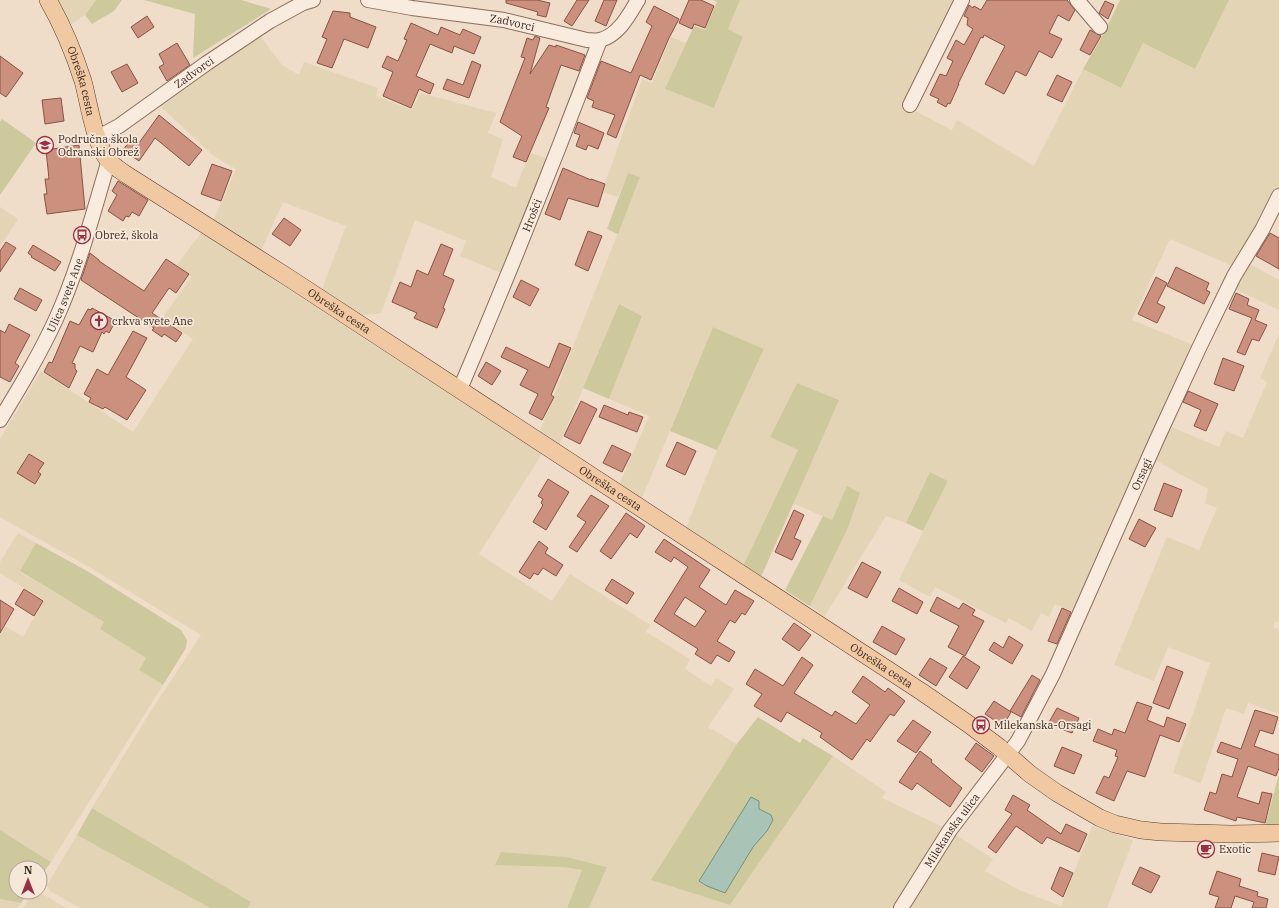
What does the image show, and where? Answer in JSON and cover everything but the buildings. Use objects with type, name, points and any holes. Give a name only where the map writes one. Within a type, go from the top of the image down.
[{"type":"main road","name":"Obreška cesta","points":[[48,0],[72,49],[98,137],[109,160],[127,175],[282,273],[922,692],[967,723],[1030,774],[1057,793],[1100,818],[1115,824],[1141,830],[1161,832],[1230,834],[1279,833]]},
{"type":"street","name":"Zadvorci","points":[[98,137],[119,126],[207,63],[270,21],[303,3],[314,0]]},
{"type":"street","name":"Zadvorci","points":[[368,0],[432,5],[504,20],[587,40],[600,40]]},
{"type":"street","points":[[600,40],[618,30],[638,0]]},
{"type":"street","points":[[910,105],[962,0]]},
{"type":"street","points":[[1077,0],[1100,27]]},
{"type":"street","name":"Hrošći","points":[[460,389],[508,277],[568,126],[600,40]]},
{"type":"street","name":"Ulica svete Ane","points":[[0,420],[39,354],[56,318],[86,235],[109,160]]},
{"type":"street","name":"Orsagi","points":[[1008,755],[1018,741],[1053,674],[1199,348],[1234,276],[1262,230],[1279,196]]},
{"type":"street","name":"Milekanska ulica","points":[[901,908],[950,830],[1008,755]]},
{"type":"shaded area","points":[[56,0],[96,0],[85,15],[70,25]]},
{"type":"shaded area","points":[[96,0],[122,0],[114,11],[92,24],[85,15]]},
{"type":"shaded area","points":[[144,0],[241,0],[271,9],[193,58],[195,14]]},
{"type":"shaded area","points":[[713,0],[740,0],[728,29],[743,37],[714,108],[665,89],[694,26],[705,30],[717,2]]},
{"type":"shaded area","points":[[740,0],[957,0],[905,106],[952,130],[957,120],[1034,166],[1083,69],[1121,88],[1143,43],[1195,69],[1229,0],[1279,0],[1279,189],[1235,267],[1170,239],[1132,320],[1196,346],[1075,612],[1055,604],[1049,617],[1041,613],[1032,631],[1009,618],[1006,623],[935,587],[930,597],[899,580],[948,481],[930,472],[906,523],[886,516],[825,616],[810,606],[848,528],[860,493],[847,487],[832,520],[792,503],[838,400],[797,383],[770,437],[798,450],[743,566],[686,528],[717,450],[764,349],[713,327],[642,498],[619,485],[649,416],[609,399],[642,316],[619,304],[559,445],[539,433],[640,177],[628,173],[618,197],[602,192],[642,79],[652,83],[671,37],[686,43],[666,89],[714,108],[743,37],[728,29]]},
{"type":"shaded area","points":[[1120,0],[1229,0],[1195,69],[1143,43],[1121,88],[1083,69],[1103,35]]},
{"type":"shaded area","points":[[260,36],[282,65],[299,75],[304,62],[378,88],[376,96],[412,110],[420,93],[496,113],[488,133],[503,139],[491,177],[516,188],[531,153],[551,160],[504,274],[460,256],[466,241],[415,220],[381,313],[357,316],[321,292],[346,226],[283,202],[261,251],[213,221],[236,169],[215,157],[159,105],[212,66]]},
{"type":"shaded area","points":[[2,119],[36,143],[0,195],[0,122]]},
{"type":"shaded area","points":[[628,173],[640,177],[618,234],[607,229]]},
{"type":"shaded area","points":[[0,207],[18,219],[0,247]]},
{"type":"shaded area","points":[[202,232],[380,349],[543,452],[479,554],[552,601],[570,574],[650,625],[646,632],[690,659],[685,669],[711,686],[716,678],[734,689],[708,727],[737,744],[651,880],[730,905],[833,756],[886,792],[882,798],[945,828],[893,908],[589,908],[607,867],[567,857],[501,852],[582,870],[567,908],[248,908],[251,902],[92,808],[147,717],[201,635],[89,567],[0,517],[0,439],[41,371],[133,432],[193,339],[162,319],[191,277],[176,266]]},
{"type":"shaded area","points":[[1246,262],[1279,280],[1279,310],[1235,289]]},
{"type":"shaded area","points":[[619,304],[642,316],[609,399],[583,388]]},
{"type":"shaded area","points":[[713,327],[764,349],[717,450],[670,431]]},
{"type":"shaded area","points":[[1279,334],[1279,622],[1276,621],[1273,627],[1279,630],[1279,714],[1248,703],[1244,714],[1226,708],[1201,783],[1173,773],[1210,663],[1168,647],[1154,681],[1114,665],[1167,537],[1199,550],[1217,508],[1205,503],[1208,489],[1152,458],[1167,425],[1219,447],[1226,431],[1243,438],[1267,382],[1260,378]]},
{"type":"shaded area","points":[[797,383],[839,400],[761,577],[743,566],[798,450],[770,437]]},
{"type":"shaded area","points":[[930,472],[948,481],[923,531],[906,523]]},
{"type":"shaded area","points":[[847,486],[860,493],[848,528],[810,606],[785,590],[823,516],[832,520]]},
{"type":"shaded area","points":[[18,533],[36,543],[20,572],[105,622],[100,629],[146,658],[139,670],[163,685],[51,862],[0,830],[0,623],[23,637],[44,600],[0,573],[0,562]]},
{"type":"shaded area","points":[[36,543],[87,571],[181,630],[187,640],[186,648],[163,685],[139,670],[146,658],[100,629],[104,622],[20,571]]},
{"type":"shaded area","points":[[758,717],[800,743],[803,738],[833,756],[730,905],[651,880],[737,744]]},
{"type":"shaded area","points":[[1279,774],[1279,826],[1265,826]]},
{"type":"shaded area","points":[[751,797],[759,801],[759,809],[771,815],[773,820],[767,831],[753,847],[725,893],[699,881]]},
{"type":"shaded area","points":[[92,808],[251,902],[248,908],[210,908],[77,835]]},
{"type":"shaded area","points":[[1092,826],[1133,840],[1107,908],[910,908],[956,835],[993,859],[985,871],[1019,890],[1061,906]]},
{"type":"shaded area","points":[[0,830],[48,860],[8,860],[8,900],[23,900],[21,903],[0,899]]},
{"type":"shaded area","points":[[77,835],[210,908],[80,908],[50,891],[48,883]]},
{"type":"shaded area","points":[[501,852],[567,857],[607,867],[589,908],[567,908],[582,870],[563,867],[495,865]]},
{"type":"shaded area","points":[[48,897],[66,908],[23,908],[28,900],[48,900]]},
{"type":"shaded area","points":[[0,899],[21,903],[18,908],[0,908]]},
{"type":"place","name":"Područna škola Odranski Obrež","points":[[45,145]]},
{"type":"place","name":"Obrež, škola","points":[[82,235]]},
{"type":"place","name":"crkva svete Ane","points":[[99,321]]},
{"type":"place","name":"Milekanska-Orsagi","points":[[981,725]]},
{"type":"place","name":"Exotic","points":[[1206,849]]}]
